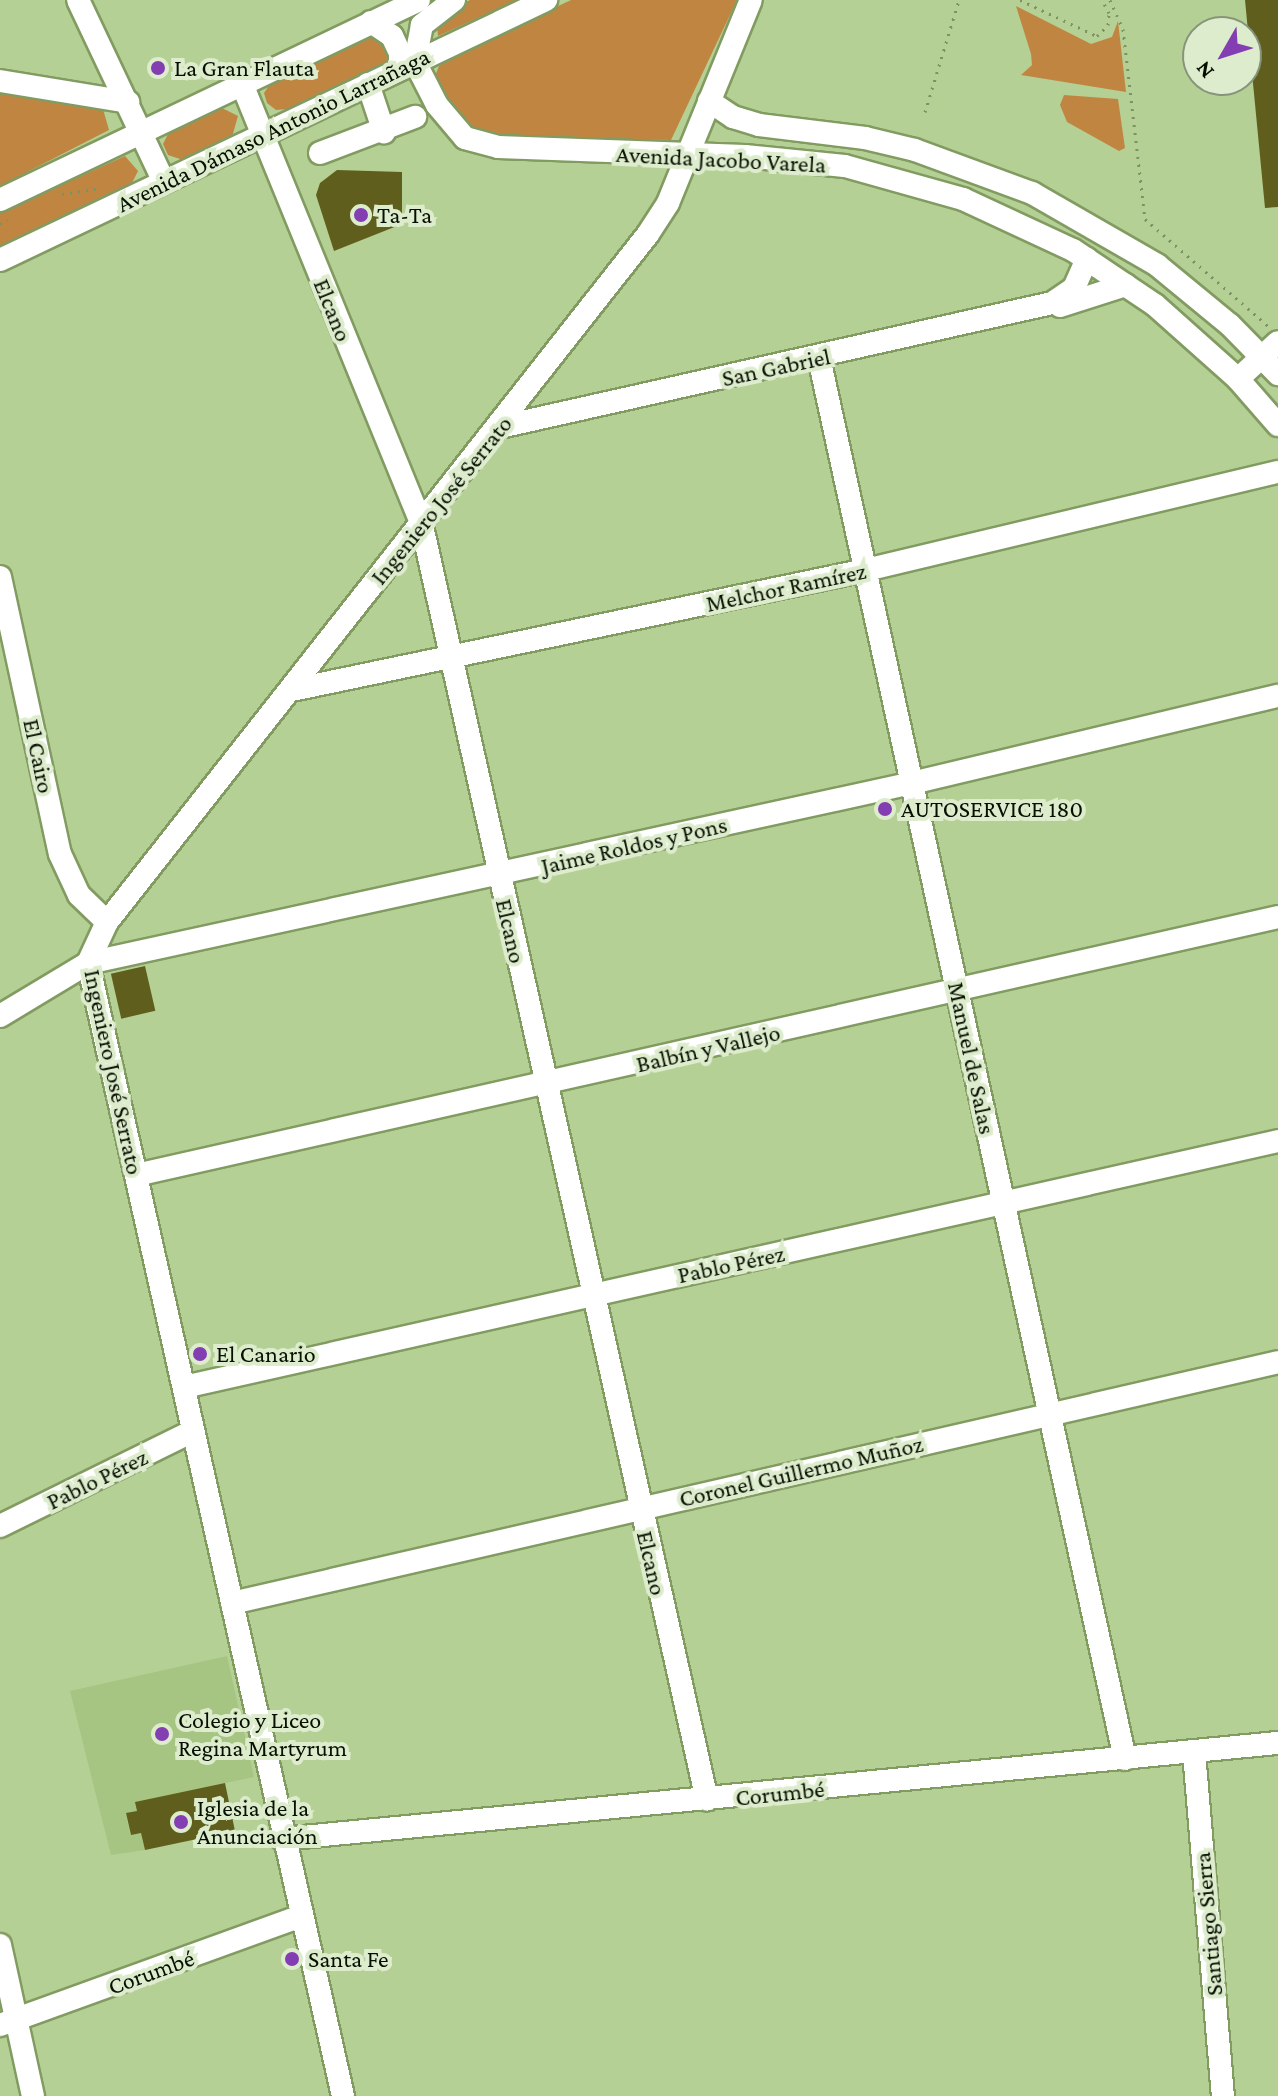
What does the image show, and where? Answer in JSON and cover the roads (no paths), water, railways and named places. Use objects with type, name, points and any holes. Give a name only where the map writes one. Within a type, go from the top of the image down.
[{"type":"street","points":[[78,0],[164,182]]},
{"type":"street","points":[[0,200],[419,0]]},
{"type":"street","points":[[407,65],[422,25],[454,0]]},
{"type":"street","name":"Avenida Dámaso Antonio Larrañaga","points":[[0,260],[546,0]]},
{"type":"street","name":"Ingeniero José Serrato","points":[[343,2096],[282,1839],[88,963],[107,922],[500,427],[648,234],[687,157],[751,0]]},
{"type":"street","name":"Avenida Jacobo Varela","points":[[371,22],[392,36],[407,65],[451,126],[479,144],[687,157],[745,156],[868,171],[963,199],[1059,243],[1126,285],[1185,329],[1238,379],[1278,425]]},
{"type":"street","points":[[0,81],[128,102]]},
{"type":"street","name":"Elcano","points":[[242,84],[422,526],[639,1508],[707,1800]]},
{"type":"street","points":[[368,84],[384,132]]},
{"type":"street","name":"Avenida Jacobo Varela","points":[[709,101],[733,117],[759,125],[823,131],[915,150],[990,175],[1077,215],[1270,342],[1278,374]]},
{"type":"street","points":[[320,153],[384,132],[415,117]]},
{"type":"street","points":[[1059,243],[1077,215]]},
{"type":"street","points":[[1052,303],[1074,288],[1087,259]]},
{"type":"street","name":"San Gabriel","points":[[500,427],[819,358],[1052,303],[1060,306],[1126,285]]},
{"type":"street","points":[[1238,379],[1270,342]]},
{"type":"street","name":"Manuel de Salas","points":[[819,358],[1125,1759]]},
{"type":"street","name":"Melchor Ramírez","points":[[292,690],[866,570],[1278,472]]},
{"type":"street","name":"El Cairo","points":[[0,577],[60,854],[79,895],[107,922]]},
{"type":"street","name":"Jaime Roldos y Pons","points":[[0,1016],[88,963],[912,783],[1278,696]]},
{"type":"street","name":"Balbín y Vallejo","points":[[136,1175],[958,992],[1278,917]]},
{"type":"street","name":"Pablo Pérez","points":[[184,1387],[591,1292],[1004,1205],[1278,1141]]},
{"type":"street","name":"Coronel Guillermo Muñoz","points":[[232,1603],[1278,1362]]},
{"type":"street","name":"Pablo Pérez","points":[[0,1526],[193,1431]]},
{"type":"street","name":"Corumbé","points":[[282,1839],[1278,1743]]},
{"type":"street","name":"Santiago Sierra","points":[[1194,1752],[1223,2096]]},
{"type":"street","name":"Corumbé","points":[[8,2022],[301,1916]]},
{"type":"street","points":[[0,1945],[8,2022],[33,2096]]},
{"type":"place","name":"La Gran Flauta","points":[[158,68]]},
{"type":"place","name":"Ta-Ta","points":[[361,215]]},
{"type":"place","name":"AUTOSERVICE 180","points":[[885,809]]},
{"type":"place","name":"El Canario","points":[[200,1354]]},
{"type":"place","name":"Colegio y Liceo Regina Martyrum","points":[[162,1734]]},
{"type":"place","name":"Iglesia de la Anunciación","points":[[181,1822]]},
{"type":"place","name":"Santa Fe","points":[[292,1959]]}]
